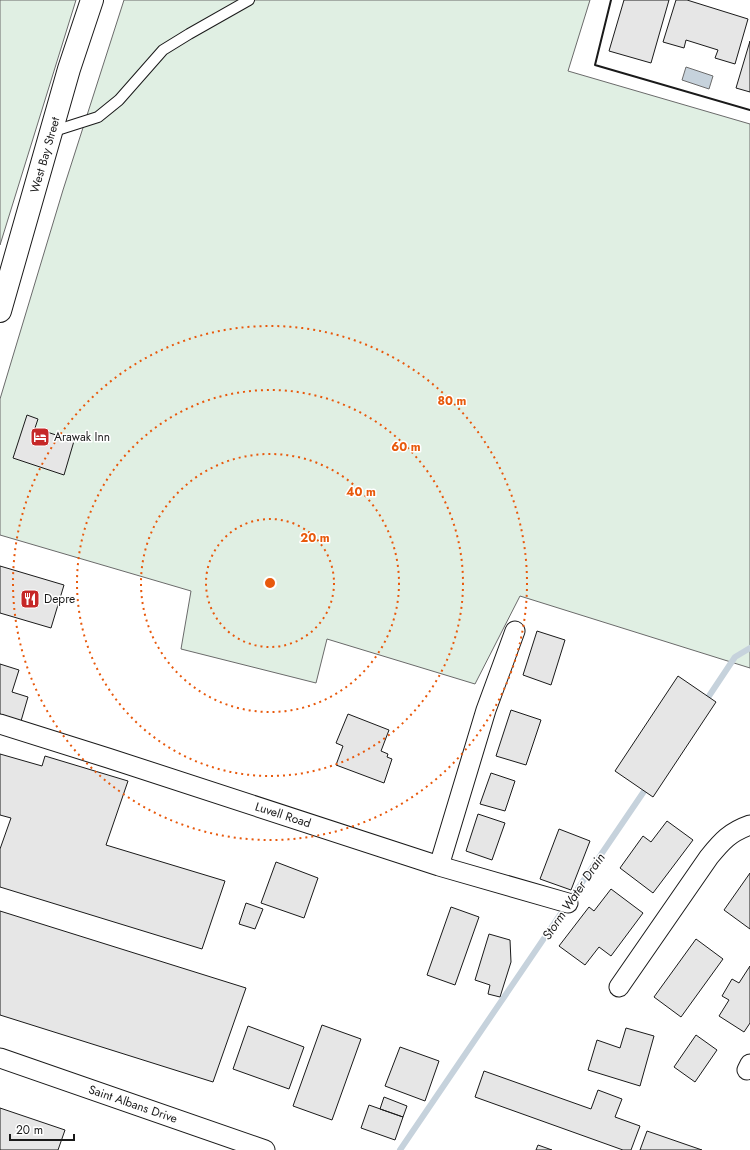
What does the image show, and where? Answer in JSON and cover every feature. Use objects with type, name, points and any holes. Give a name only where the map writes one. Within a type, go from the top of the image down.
[{"type":"highway","name":"West Bay Street","points":[[0,311],[69,69],[92,0]]},
{"type":"street","points":[[439,866],[486,710],[515,631]]},
{"type":"street","name":"Luvell Road","points":[[0,724],[439,866],[568,903]]},
{"type":"street","points":[[619,987],[708,857],[722,841],[736,830],[750,825]]},
{"type":"street","name":"Saint Albans Drive","points":[[0,1058],[265,1150]]},
{"type":"lane","points":[[51,132],[98,117],[119,100],[163,50],[250,0]]},
{"type":"green space","points":[[0,0],[76,0],[0,245]]},
{"type":"green space","points":[[124,0],[590,0],[568,71],[750,124],[750,668],[520,596],[475,684],[327,639],[316,683],[181,649],[191,591],[0,535],[0,399],[63,190]]},
{"type":"shaded area","points":[[686,67],[713,76],[709,89],[682,80]]},
{"type":"building","points":[[624,0],[669,0],[651,63],[609,51]]},
{"type":"building","points":[[676,0],[687,0],[748,19],[735,64],[715,58],[718,50],[686,40],[684,48],[663,42]]},
{"type":"building","points":[[750,41],[750,92],[736,88]]},
{"type":"building","points":[[27,415],[38,419],[35,428],[74,441],[64,475],[13,458]]},
{"type":"building","name":"Depre","points":[[0,566],[64,585],[51,628],[0,613]]},
{"type":"building","points":[[537,631],[565,640],[551,685],[523,675]]},
{"type":"building","points":[[0,664],[19,670],[12,692],[28,697],[21,721],[0,714]]},
{"type":"building","points":[[678,676],[716,702],[653,797],[615,771]]},
{"type":"building","points":[[511,710],[541,720],[526,765],[496,756]]},
{"type":"building","points":[[348,714],[389,730],[381,751],[388,754],[387,757],[392,759],[384,783],[336,765],[343,746],[336,743]]},
{"type":"building","points":[[0,754],[42,766],[45,756],[128,781],[106,845],[225,881],[202,949],[0,887],[0,849],[11,818],[0,815]]},
{"type":"building","points":[[491,773],[515,781],[505,811],[480,804]]},
{"type":"building","points":[[478,814],[505,823],[492,860],[466,851]]},
{"type":"building","points":[[667,821],[693,840],[653,893],[620,868],[643,836],[651,842]]},
{"type":"building","points":[[559,829],[590,841],[571,890],[540,879]]},
{"type":"building","points":[[276,862],[318,878],[304,918],[261,903]]},
{"type":"building","points":[[750,873],[750,929],[724,910]]},
{"type":"building","points":[[611,889],[643,913],[611,956],[599,947],[585,965],[559,946],[589,907],[594,911]]},
{"type":"building","points":[[246,903],[263,909],[255,929],[239,924]]},
{"type":"building","points":[[451,907],[479,917],[455,985],[427,975]]},
{"type":"building","points":[[0,911],[246,988],[213,1082],[0,1015]]},
{"type":"building","points":[[489,934],[510,940],[511,962],[500,997],[488,994],[490,985],[475,980]]},
{"type":"building","points":[[696,939],[723,959],[681,1017],[654,997]]},
{"type":"building","points":[[750,966],[750,1023],[744,1032],[719,1016],[729,1000],[722,996],[732,979],[739,983]]},
{"type":"building","points":[[322,1025],[361,1039],[332,1120],[293,1106]]},
{"type":"building","points":[[248,1026],[304,1047],[289,1089],[233,1069]]},
{"type":"building","points":[[626,1028],[654,1036],[640,1086],[588,1070],[597,1040],[620,1048]]},
{"type":"building","points":[[696,1035],[717,1050],[695,1082],[674,1067]]},
{"type":"building","points":[[400,1047],[439,1061],[425,1101],[385,1086]]},
{"type":"building","points":[[484,1071],[591,1109],[598,1090],[622,1099],[615,1117],[640,1126],[631,1150],[623,1150],[475,1097]]},
{"type":"building","points":[[384,1097],[407,1106],[403,1117],[380,1109]]},
{"type":"building","points":[[369,1105],[403,1117],[395,1140],[361,1128]]},
{"type":"building","points":[[0,1108],[65,1130],[58,1150],[0,1150]]},
{"type":"building","points":[[647,1131],[702,1150],[640,1150]]},
{"type":"building","points":[[538,1145],[552,1150],[536,1150]]},
{"type":"waterway","name":"Storm Water Drain","points":[[705,702],[735,657],[750,648]]},
{"type":"waterway","name":"Storm Water Drain","points":[[400,1150],[649,784]]},
{"type":"wall","points":[[611,0],[595,65],[750,110]]},
{"type":"place","name":"Arawak Inn","points":[[40,437]]},
{"type":"place","name":"Depre","points":[[30,599]]}]
